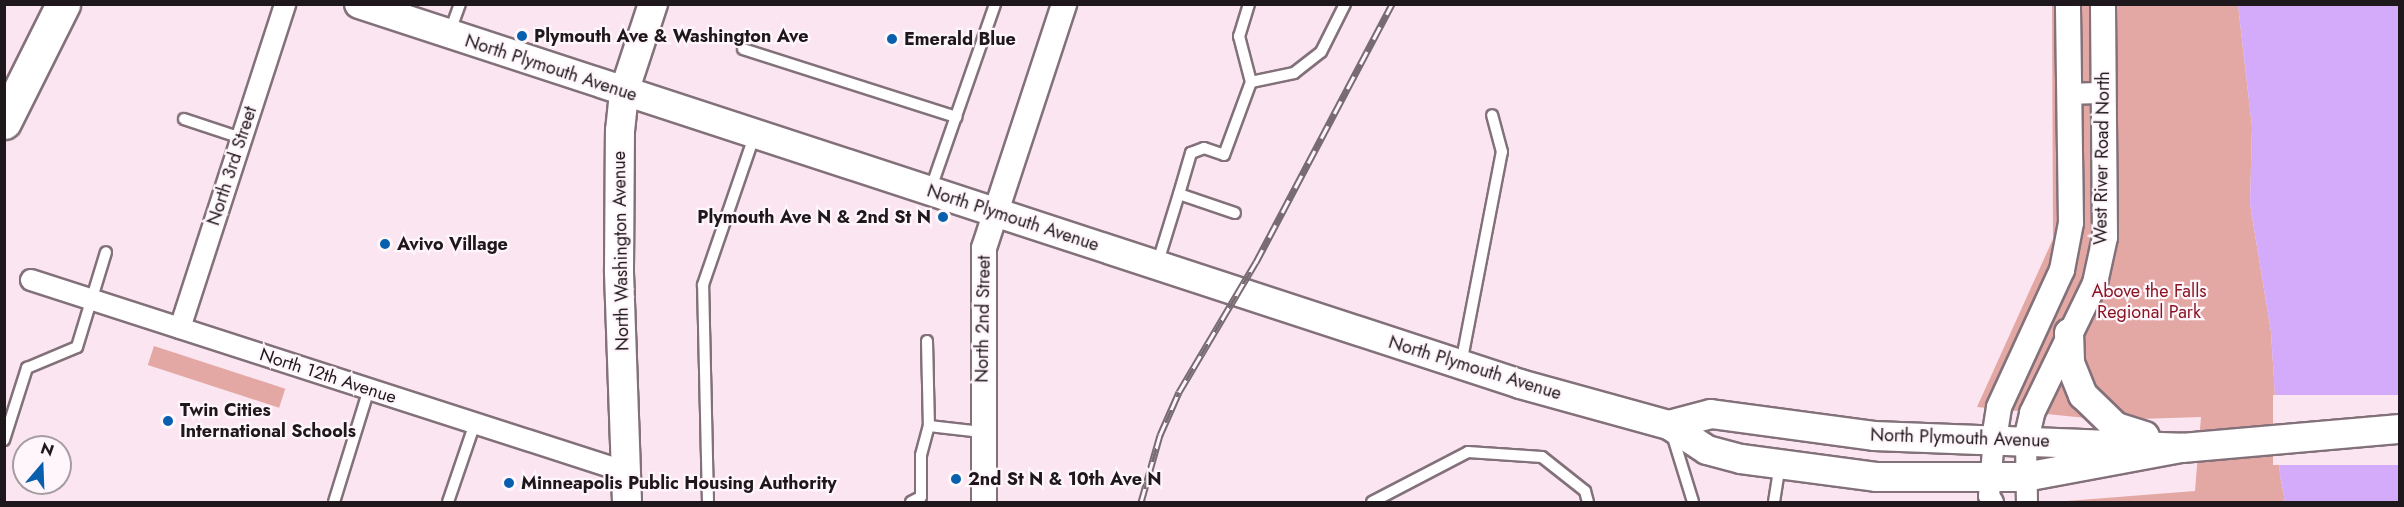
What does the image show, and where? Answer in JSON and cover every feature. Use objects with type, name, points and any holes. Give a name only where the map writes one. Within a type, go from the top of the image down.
[{"type":"highway","points":[[4,122],[63,4]]},
{"type":"main road","name":"North Plymouth Avenue","points":[[360,4],[1461,365],[1669,424],[1707,450],[1780,466],[1992,490],[2026,490],[2193,447]]},
{"type":"main road","name":"North Washington Avenue","points":[[627,502],[619,270],[620,132],[624,92],[653,4]]},
{"type":"main road","points":[[2068,333],[2070,363],[2092,407],[2116,427],[2193,447]]},
{"type":"main road","name":"North Plymouth Avenue","points":[[1669,424],[1711,414],[1874,436],[2193,447],[2400,429]]},
{"type":"street","name":"North 3rd Street","points":[[180,328],[285,4]]},
{"type":"street","name":"North 2nd Street","points":[[984,502],[982,432],[984,248],[1064,4]]},
{"type":"street","name":"West River Road North","points":[[1994,439],[1999,407],[2062,270],[2071,223],[2068,4]]},
{"type":"street","name":"West River Road North","points":[[2026,440],[2032,413],[2068,333],[2095,283],[2105,237],[2103,4]]},
{"type":"street","points":[[2069,94],[2104,93]]},
{"type":"street","name":"North 12th Avenue","points":[[31,280],[626,472]]},
{"type":"street","points":[[1992,490],[1994,439]]},
{"type":"street","points":[[2026,440],[2026,490]]},
{"type":"lane","points":[[449,34],[460,4]]},
{"type":"lane","points":[[930,192],[995,4]]},
{"type":"lane","points":[[1157,265],[1191,153],[1204,148],[1224,154],[1251,82],[1239,36],[1249,4]]},
{"type":"lane","points":[[1251,82],[1294,73],[1321,52],[1345,4]]},
{"type":"lane","points":[[743,49],[956,117]]},
{"type":"lane","points":[[1461,365],[1502,152],[1492,115]]},
{"type":"lane","points":[[184,119],[242,138]]},
{"type":"lane","points":[[708,502],[703,285],[755,134]]},
{"type":"lane","points":[[1179,194],[1234,213]]},
{"type":"lane","points":[[4,440],[27,368],[77,347],[88,319],[89,299],[106,252]]},
{"type":"lane","points":[[911,502],[921,497],[921,455],[929,426],[927,340]]},
{"type":"lane","points":[[334,502],[369,389]]},
{"type":"lane","points":[[448,502],[475,423]]},
{"type":"lane","points":[[1669,424],[1693,502]]},
{"type":"lane","points":[[929,426],[982,432]]},
{"type":"lane","points":[[1372,502],[1468,452],[1542,457],[1585,491],[1588,502]]},
{"type":"lane","points":[[1774,502],[1780,466]]},
{"type":"green space","name":"Above the Falls Regional Park","points":[[2052,5],[2238,5],[2252,127],[2250,204],[2271,332],[2280,475],[2285,502],[2054,502],[2195,491],[2201,417],[2106,420],[1977,407],[2053,239]]},
{"type":"green space","points":[[154,346],[285,389],[279,408],[148,365]]},
{"type":"shaded area","points":[[2238,5],[2399,5],[2399,502],[2285,502],[2280,475],[2271,332],[2250,204],[2252,127]]},
{"type":"pier","points":[[2273,395],[2399,395],[2399,465],[2273,465]]},
{"type":"railway","points":[[1141,502],[1160,435],[1179,392],[1256,262],[1392,4]]},
{"type":"place","name":"Plymouth Ave & Washington Ave","points":[[522,36]]},
{"type":"place","name":"Emerald Blue","points":[[892,39]]},
{"type":"place","name":"Plymouth Ave N & 2nd St N","points":[[943,217]]},
{"type":"place","name":"Avivo Village","points":[[385,244]]},
{"type":"place","name":"Twin Cities International Schools","points":[[168,421]]},
{"type":"place","name":"2nd St N & 10th Ave N","points":[[956,479]]},
{"type":"place","name":"Minneapolis Public Housing Authority","points":[[509,483]]}]
